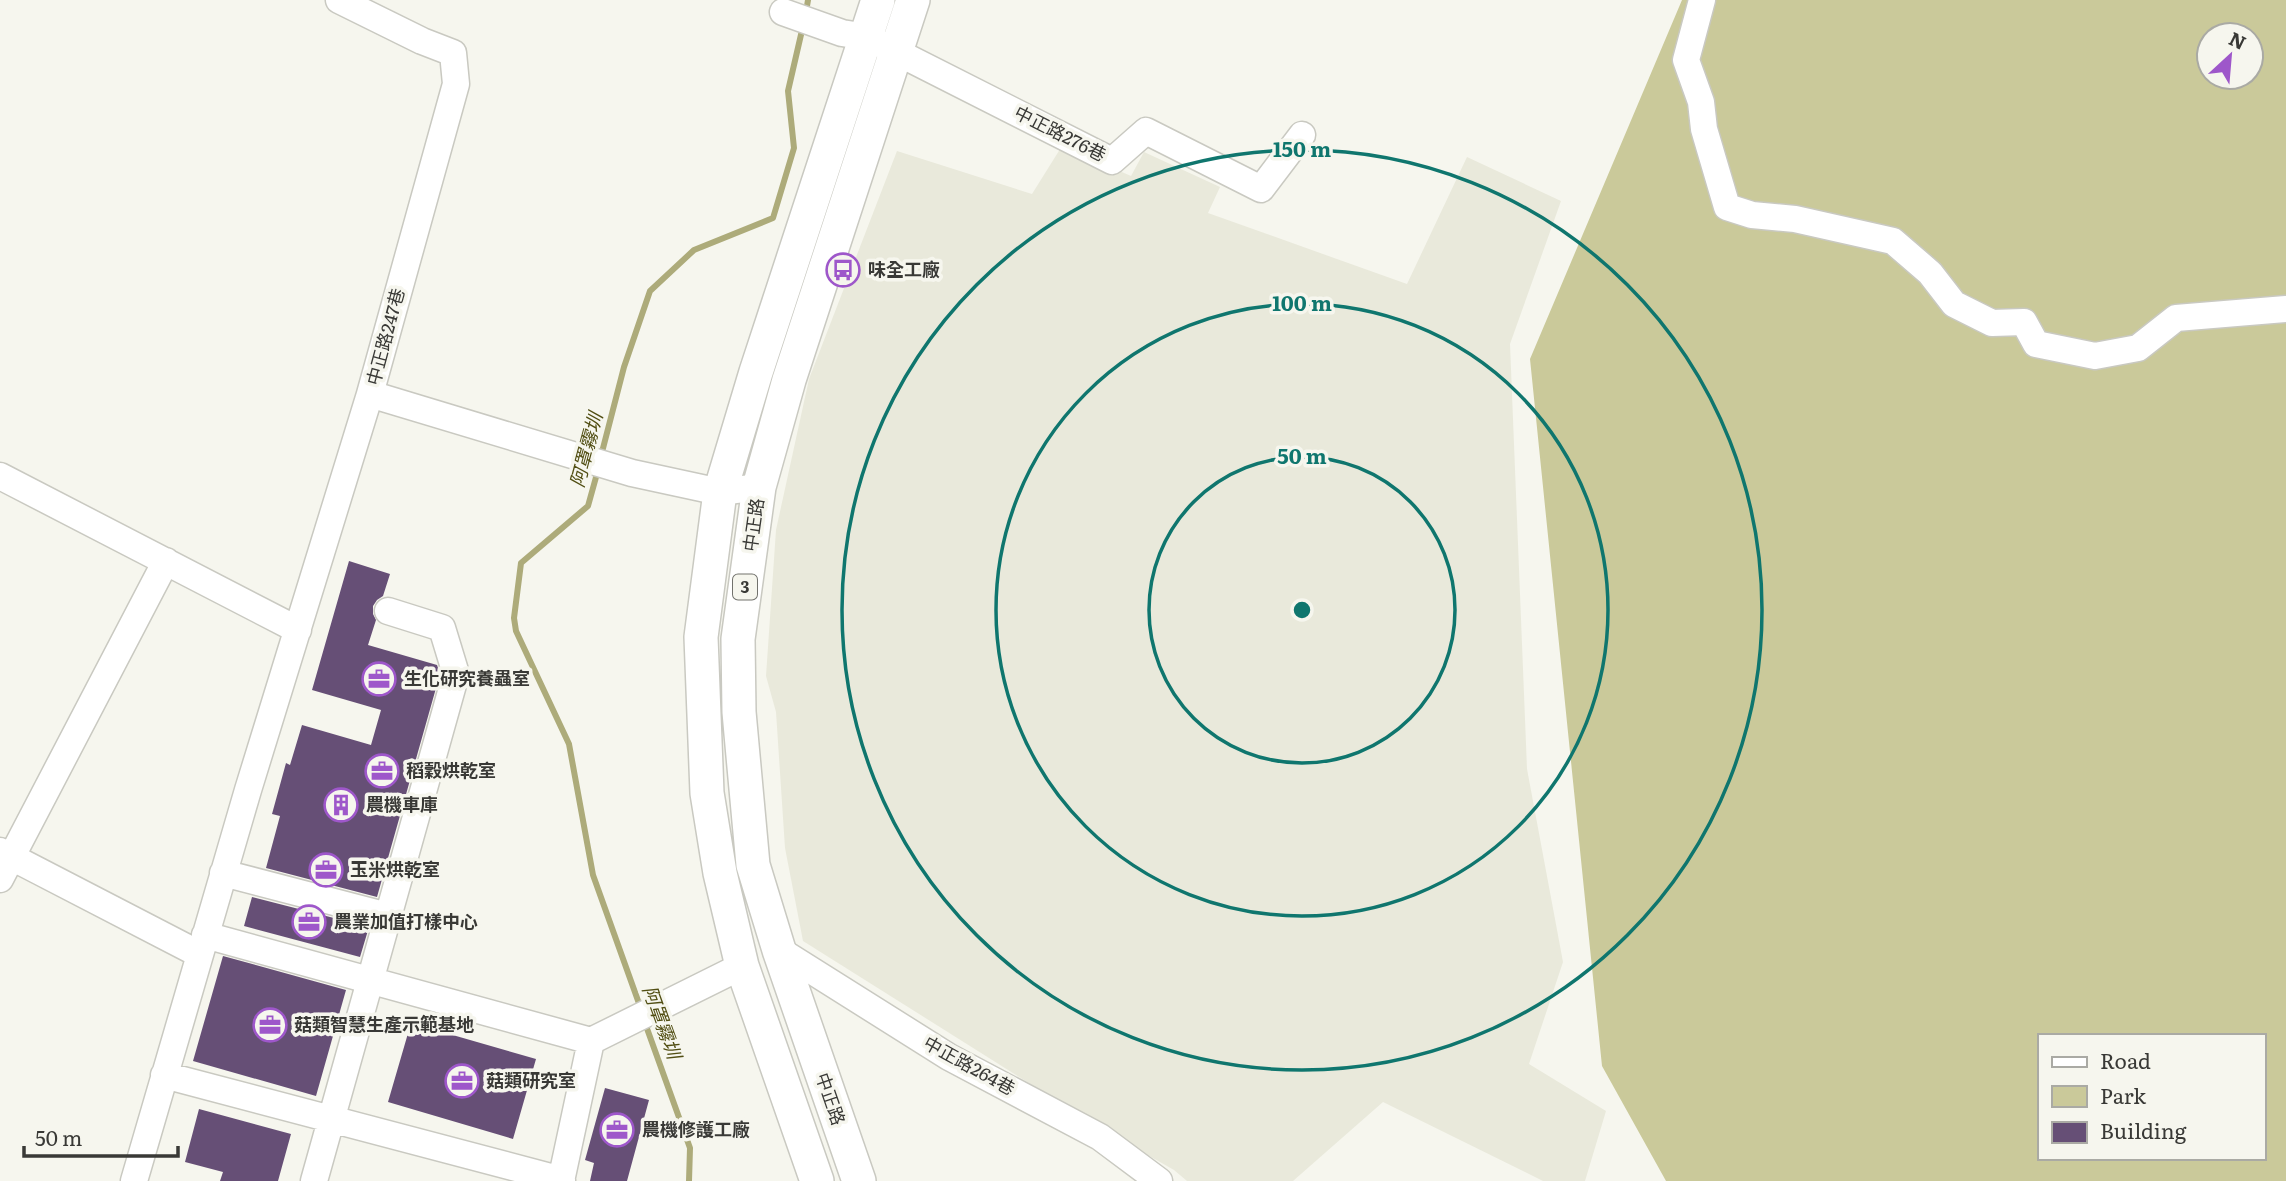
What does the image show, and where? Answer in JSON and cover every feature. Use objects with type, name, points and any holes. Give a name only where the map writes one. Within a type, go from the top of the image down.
[{"type":"main road","name":"3","points":[[817,1181],[743,966],[720,873],[706,793],[701,637],[720,492],[855,35],[878,0]]},
{"type":"main road","name":"中正路","points":[[859,1181],[779,950],[754,865],[739,712],[738,639],[759,487],[789,380],[913,0]]},
{"type":"lane","name":"中正路247巷","points":[[339,0],[422,41],[453,53],[456,84],[370,394],[632,473],[720,492],[759,487]]},
{"type":"lane","points":[[1702,0],[1686,60],[1701,102],[1704,129],[1727,207],[1752,215],[1795,219],[1893,241],[1930,273],[1954,304],[1992,323],[2024,323],[2036,344],[2095,356],[2138,348],[2176,318],[2286,309]]},
{"type":"lane","name":"中正路276巷","points":[[783,12],[855,35],[897,52],[1112,161],[1146,131],[1261,189],[1302,135]]},
{"type":"lane","points":[[134,1181],[223,873],[370,394]]},
{"type":"lane","points":[[0,476],[299,629]]},
{"type":"lane","points":[[166,561],[4,862],[202,945],[370,981],[591,1041],[743,966]]},
{"type":"lane","points":[[314,1181],[456,674],[442,628],[388,611]]},
{"type":"lane","points":[[223,873],[388,916]]},
{"type":"lane","name":"中正路264巷","points":[[779,950],[949,1057],[1101,1137],[1159,1181]]},
{"type":"lane","points":[[164,1075],[562,1180],[591,1041]]},
{"type":"shaded area","points":[[1062,146],[1131,176],[1144,152],[1220,187],[1208,213],[1407,284],[1467,157],[1561,201],[1510,344],[1527,769],[1563,962],[1529,1064],[1606,1111],[1585,1181],[1543,1181],[1383,1102],[1293,1181],[1187,1181],[1174,1170],[1102,1129],[803,941],[785,848],[776,712],[766,676],[776,530],[809,379],[897,151],[1032,194]]},
{"type":"green space","points":[[1682,0],[2286,0],[2286,1181],[1666,1181],[1602,1066],[1530,359]]},
{"type":"building","points":[[349,561],[390,574],[383,596],[373,606],[376,620],[368,645],[437,665],[440,674],[377,897],[266,868],[280,816],[272,814],[286,763],[290,765],[302,725],[371,745],[381,710],[312,690]]},
{"type":"building","name":"農業加值打樣中心","points":[[252,897],[369,927],[360,957],[244,926]]},
{"type":"building","name":"菇類智慧生產示範基地","points":[[223,956],[346,990],[316,1096],[193,1061]]},
{"type":"building","name":"菇類研究室","points":[[411,1023],[536,1059],[513,1139],[388,1102]]},
{"type":"building","name":"農機修護工廠","points":[[605,1088],[649,1100],[627,1181],[590,1181],[594,1163],[585,1160]]},
{"type":"building","points":[[199,1109],[291,1134],[278,1181],[220,1181],[223,1172],[185,1162]]},
{"type":"waterway","name":"阿罩霧圳","points":[[806,12],[808,0]]},
{"type":"waterway","name":"阿罩霧圳","points":[[601,456],[624,367],[650,291],[694,250],[773,218],[794,148],[788,91],[803,26]]},
{"type":"waterway","name":"阿罩霧圳","points":[[598,470],[588,506],[521,563],[514,618],[516,631],[569,744],[593,875],[641,1009]]},
{"type":"waterway","name":"阿罩霧圳","points":[[645,1023],[690,1148],[689,1181]]},
{"type":"place","name":"味全工廠","points":[[843,270]]},
{"type":"place","name":"生化研究養蟲室","points":[[379,679]]},
{"type":"place","name":"稻穀烘乾室","points":[[382,771]]},
{"type":"place","name":"農機車庫","points":[[341,805]]},
{"type":"place","name":"玉米烘乾室","points":[[326,870]]},
{"type":"place","name":"農業加值打樣中心","points":[[309,922]]},
{"type":"place","name":"菇類智慧生產示範基地","points":[[270,1025]]},
{"type":"place","name":"菇類研究室","points":[[462,1081]]},
{"type":"place","name":"農機修護工廠","points":[[617,1130]]}]
